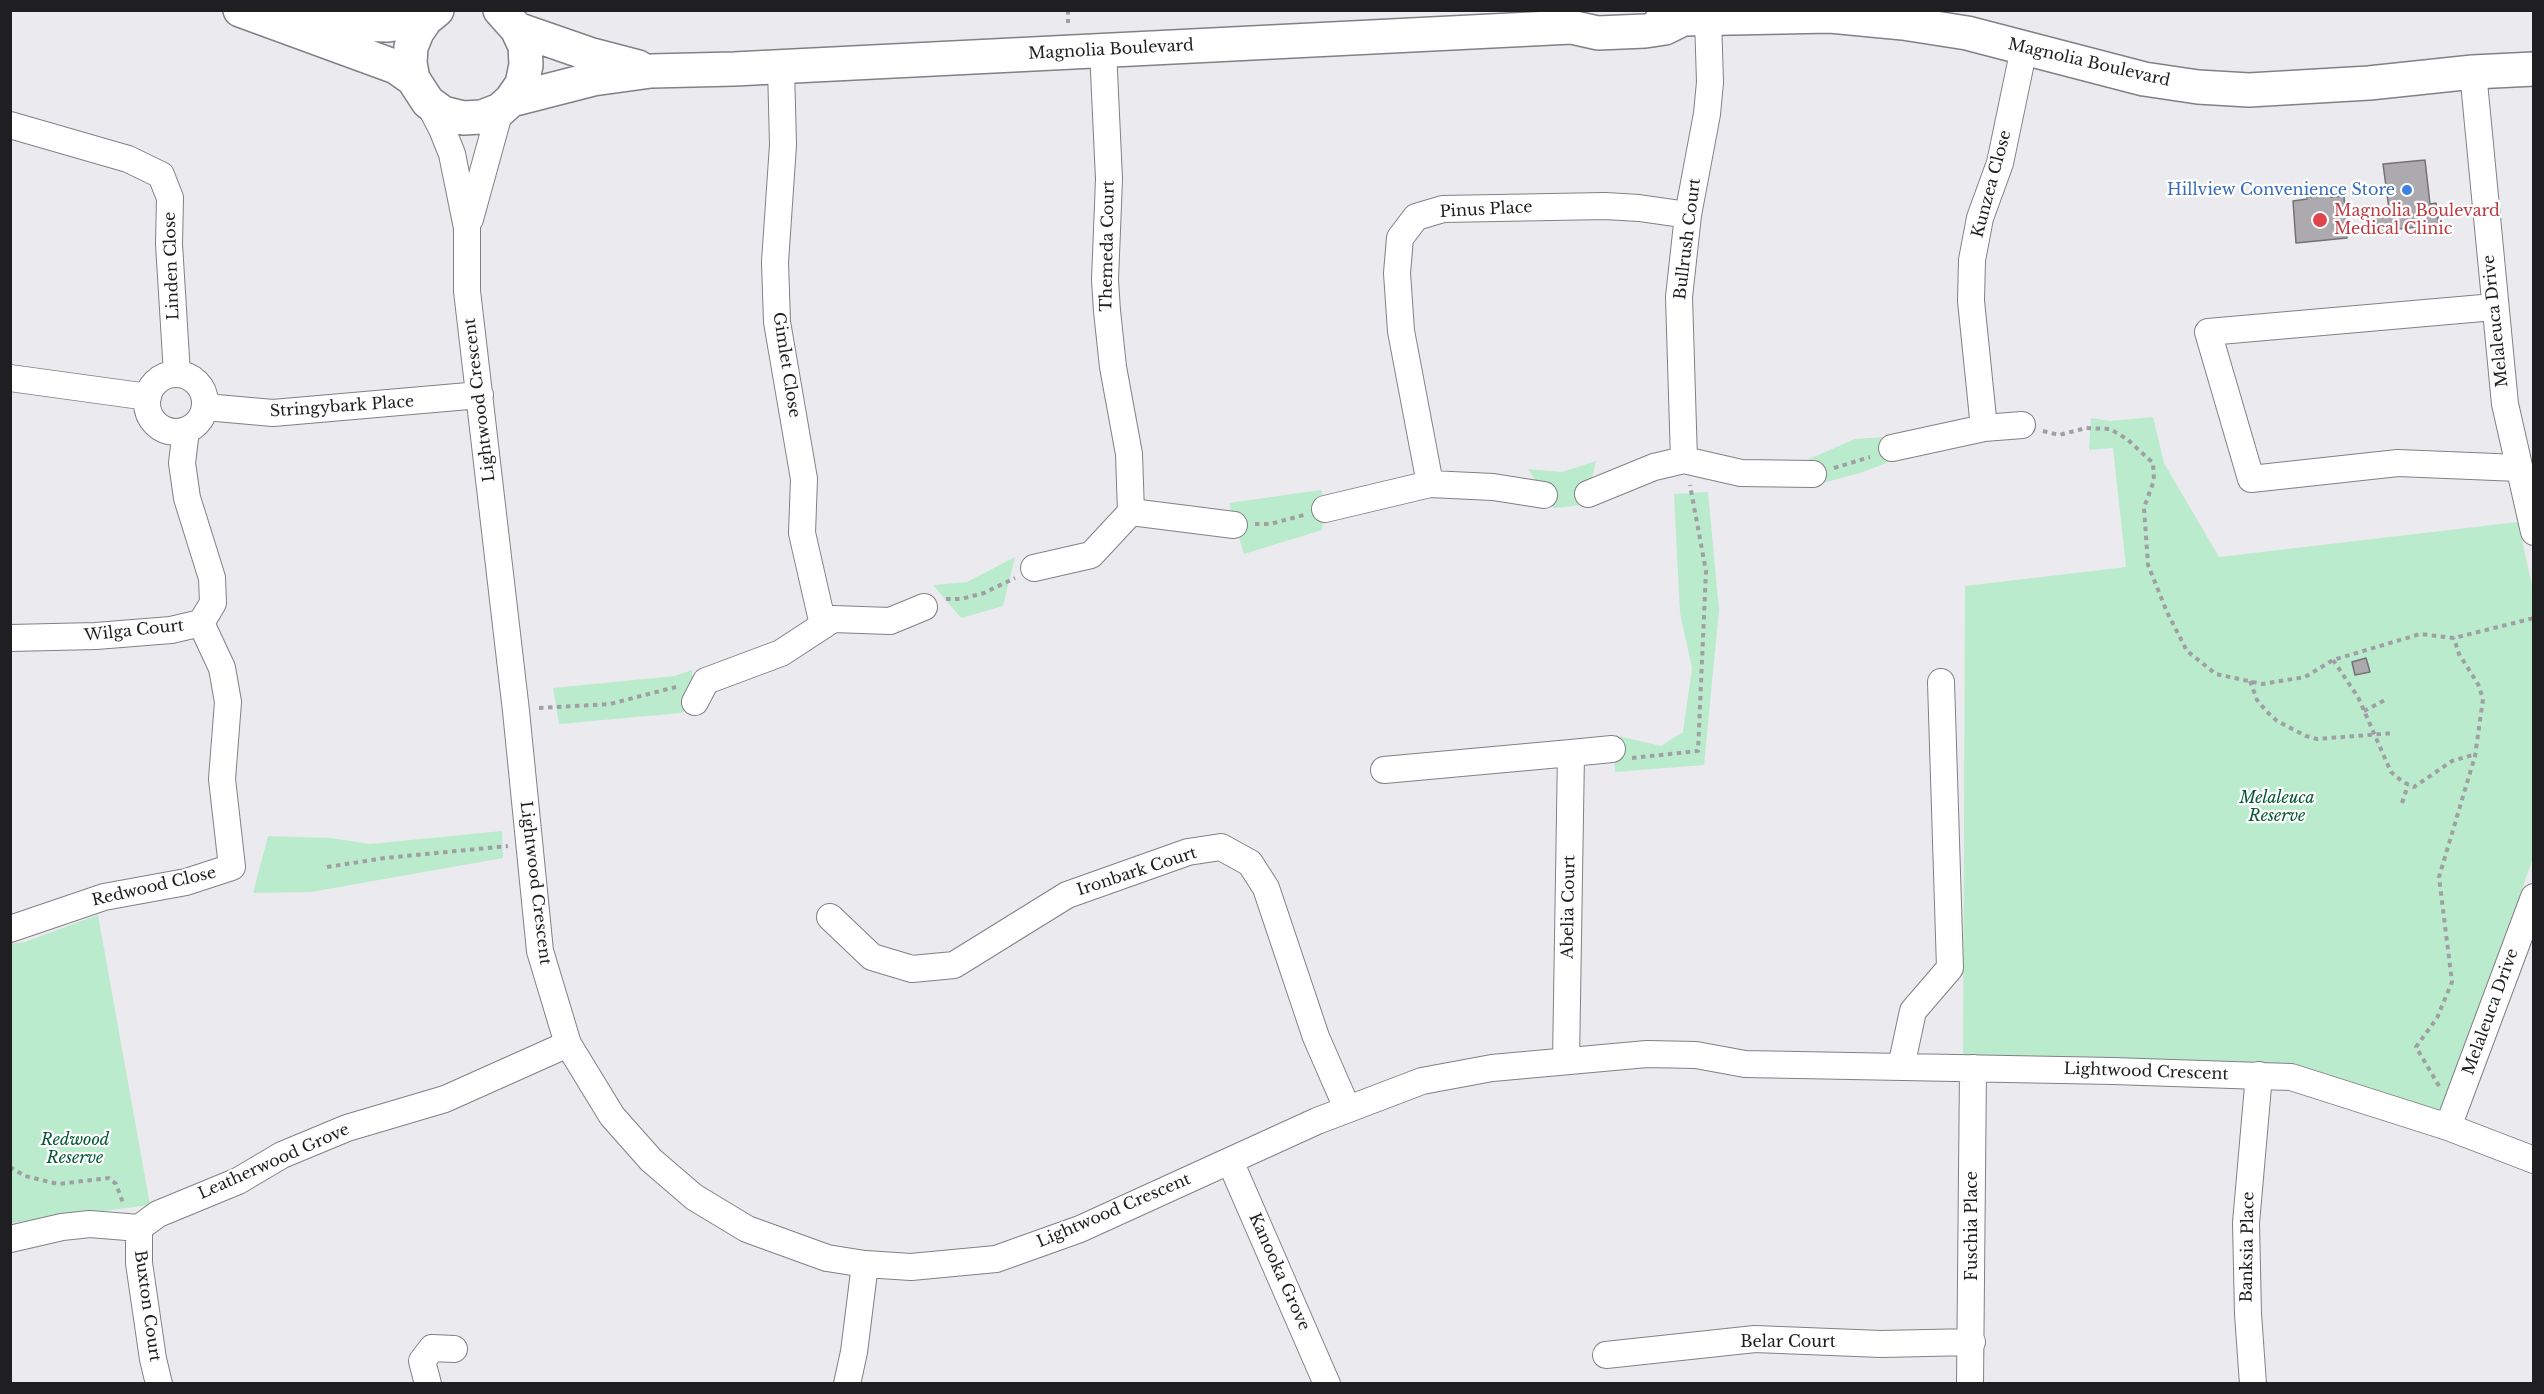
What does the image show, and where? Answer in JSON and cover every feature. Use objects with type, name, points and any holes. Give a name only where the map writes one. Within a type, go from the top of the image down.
[{"type":"street","points":[[247,13],[338,24],[388,25],[432,15]]},
{"type":"street","points":[[247,13],[396,67],[420,90]]},
{"type":"street","points":[[420,90],[410,63],[411,47],[417,32],[432,15]]},
{"type":"street","points":[[504,15],[525,46],[526,65],[522,84],[505,105]]},
{"type":"street","name":"Magnolia Boulevard","points":[[504,15],[592,55],[651,71]]},
{"type":"street","name":"Magnolia Boulevard","points":[[420,90],[444,113],[463,118],[482,117],[505,105],[593,79],[651,71],[781,67],[1103,50],[1553,22],[1598,33],[1645,31],[1695,19],[1830,16],[1903,23],[1968,33],[2144,79],[2198,87],[2248,90],[2358,84],[2473,72],[2534,69]]},
{"type":"street","name":"Bullrush Court","points":[[1684,460],[1678,297],[1688,214],[1707,114],[1710,82],[1695,19]]},
{"type":"street","name":"Kunzea Close","points":[[1984,428],[1971,301],[1972,260],[1980,218],[2000,163],[2024,48]]},
{"type":"street","name":"Themeda Court","points":[[1103,50],[1109,179],[1105,280],[1113,367],[1129,454],[1131,512]]},
{"type":"street","name":"Gimlet Close","points":[[781,67],[783,145],[775,262],[777,322],[804,479],[802,533],[823,624]]},
{"type":"street","name":"Melaleuca Drive","points":[[2473,72],[2505,404],[2534,532]]},
{"type":"street","name":"Lightwood Crescent","points":[[420,90],[442,129],[452,154],[467,228],[467,291],[540,951],[568,1044],[612,1116],[651,1160],[694,1197],[747,1229],[827,1258],[865,1264],[911,1267],[996,1259],[1080,1229],[1347,1108],[1422,1082],[1492,1068],[1574,1061],[1649,1071],[1696,1071],[1745,1064],[2291,1077],[2448,1127],[2534,1160]]},
{"type":"street","name":"Lightwood Crescent","points":[[467,228],[505,105]]},
{"type":"street","name":"Linden Close","points":[[10,125],[128,159],[161,175],[170,198],[169,244],[177,374]]},
{"type":"street","name":"Pinus Place","points":[[1430,484],[1401,331],[1397,273],[1400,238],[1416,217],[1443,210],[1605,206],[1688,214]]},
{"type":"street","points":[[2494,307],[2208,332],[2251,479],[2398,463],[2519,468]]},
{"type":"street","points":[[167,375],[186,375],[201,388],[205,407],[195,425],[186,430],[167,430],[152,418],[148,408],[148,397],[158,380],[167,375]]},
{"type":"street","points":[[10,378],[148,397]]},
{"type":"street","name":"Stringybark Place","points":[[205,407],[273,413],[480,395]]},
{"type":"street","points":[[1892,448],[1984,428],[2022,425]]},
{"type":"street","name":"Wilga Court","points":[[10,638],[96,636],[171,630],[201,623],[213,603],[212,578],[187,498],[182,464],[186,430]]},
{"type":"street","points":[[1588,494],[1654,467],[1684,460],[1741,473],[1814,474]]},
{"type":"street","points":[[1325,509],[1430,484],[1493,487],[1544,495]]},
{"type":"street","points":[[1034,568],[1092,555],[1131,512],[1234,525]]},
{"type":"street","points":[[700,692],[781,653],[833,619],[890,621],[924,606]]},
{"type":"street","name":"Redwood Close","points":[[10,929],[104,897],[186,882],[232,867],[222,780],[228,702],[222,669],[201,623]]},
{"type":"street","points":[[1901,1067],[1913,1011],[1950,968],[1941,682]]},
{"type":"street","points":[[1384,770],[1612,749]]},
{"type":"street","name":"Abelia Court","points":[[1571,753],[1574,1061]]},
{"type":"street","name":"Ironbark Court","points":[[830,917],[872,957],[912,969],[954,965],[1067,895],[1188,852],[1221,847],[1250,863],[1266,888],[1316,1037],[1347,1108]]},
{"type":"street","name":"Melaleuca Drive","points":[[2448,1127],[2534,897]]},
{"type":"street","name":"Leatherwood Grove","points":[[139,1228],[158,1214],[238,1181],[282,1155],[347,1128],[445,1099],[568,1044]]},
{"type":"street","name":"Fuschia Place","points":[[1970,1383],[1973,1068]]},
{"type":"street","name":"Banksia Place","points":[[2253,1383],[2248,1314],[2246,1223],[2259,1075]]},
{"type":"street","name":"Kanooka Grove","points":[[1230,1161],[1328,1383]]},
{"type":"street","points":[[10,1239],[62,1227],[90,1224],[139,1228]]},
{"type":"street","name":"Buxton Court","points":[[139,1228],[139,1263],[153,1359],[159,1383]]},
{"type":"street","points":[[847,1383],[854,1352],[865,1264]]},
{"type":"street","name":"Belar Court","points":[[1606,1355],[1755,1339],[1881,1344],[1972,1342]]},
{"type":"street","points":[[428,1383],[422,1360],[432,1348],[454,1349]]},
{"type":"path","points":[[1068,10],[1068,23]]},
{"type":"path","points":[[2022,425],[2059,435],[2086,428],[2110,429],[2127,439],[2153,463],[2154,480],[2144,508],[2148,565],[2166,612],[2187,651],[2216,674],[2262,684],[2305,677],[2333,660],[2420,634],[2454,638],[2534,618]]},
{"type":"path","points":[[1814,474],[1892,448]]},
{"type":"path","points":[[1612,749],[1631,758],[1698,751],[1706,571],[1684,460]]},
{"type":"path","points":[[1234,525],[1270,524],[1325,509]]},
{"type":"path","points":[[924,606],[935,606],[946,599],[961,599],[984,593],[1009,583],[1034,568]]},
{"type":"path","points":[[2443,1090],[2416,1047],[2438,1018],[2452,982],[2439,877],[2476,754],[2483,699],[2478,684],[2459,654],[2454,638]]},
{"type":"path","points":[[2333,660],[2358,697],[2391,772],[2408,785],[2417,786],[2452,761],[2476,754]]},
{"type":"path","points":[[2250,681],[2257,700],[2272,716],[2287,726],[2318,739],[2394,733]]},
{"type":"path","points":[[538,708],[610,704],[700,692]]},
{"type":"path","points":[[2364,711],[2385,700]]},
{"type":"path","points":[[2402,803],[2408,785]]},
{"type":"path","points":[[327,867],[385,858],[503,846],[528,846]]},
{"type":"path","points":[[10,1167],[25,1176],[58,1184],[109,1178],[118,1189]]},
{"type":"green space","name":"Melaleuca Reserve","points":[[2153,417],[2164,463],[2219,557],[2518,522],[2534,595],[2533,858],[2443,1114],[2295,1064],[1963,1059],[1965,586],[2126,567],[2113,448],[2089,450],[2091,418],[2110,421]]},
{"type":"green space","points":[[1884,437],[1892,448],[1892,461],[1860,473],[1815,485],[1809,459],[1855,439]]},
{"type":"green space","points":[[1596,461],[1588,494],[1582,505],[1554,508],[1528,469],[1562,472]]},
{"type":"green space","points":[[1321,490],[1325,509],[1322,530],[1244,554],[1229,503]]},
{"type":"green space","points":[[1708,492],[1719,610],[1704,765],[1615,772],[1614,735],[1661,746],[1683,732],[1692,668],[1680,613],[1674,494]]},
{"type":"green space","points":[[1015,557],[1003,606],[961,618],[933,585],[967,582]]},
{"type":"green space","points":[[692,670],[693,708],[680,713],[559,724],[553,688],[675,676]]},
{"type":"green space","points":[[502,831],[503,858],[311,892],[253,893],[268,836],[331,838],[370,844]]},
{"type":"green space","name":"Redwood Reserve","points":[[98,915],[150,1205],[11,1223],[10,944],[25,942]]},
{"type":"building","name":"Hillview Convenience Store","points":[[2425,160],[2430,204],[2436,203],[2439,225],[2388,230],[2388,233],[2374,235],[2371,211],[2389,209],[2383,164]]},
{"type":"building","name":"Magnolia Boulevard Medical Clinic","points":[[2330,195],[2331,197],[2344,196],[2347,238],[2296,243],[2293,201]]},
{"type":"building","points":[[2366,658],[2370,672],[2355,675],[2352,662]]},
{"type":"place","name":"Hillview Convenience Store","points":[[2407,190]]},
{"type":"place","name":"Magnolia Boulevard Medical Clinic","points":[[2320,220]]}]
